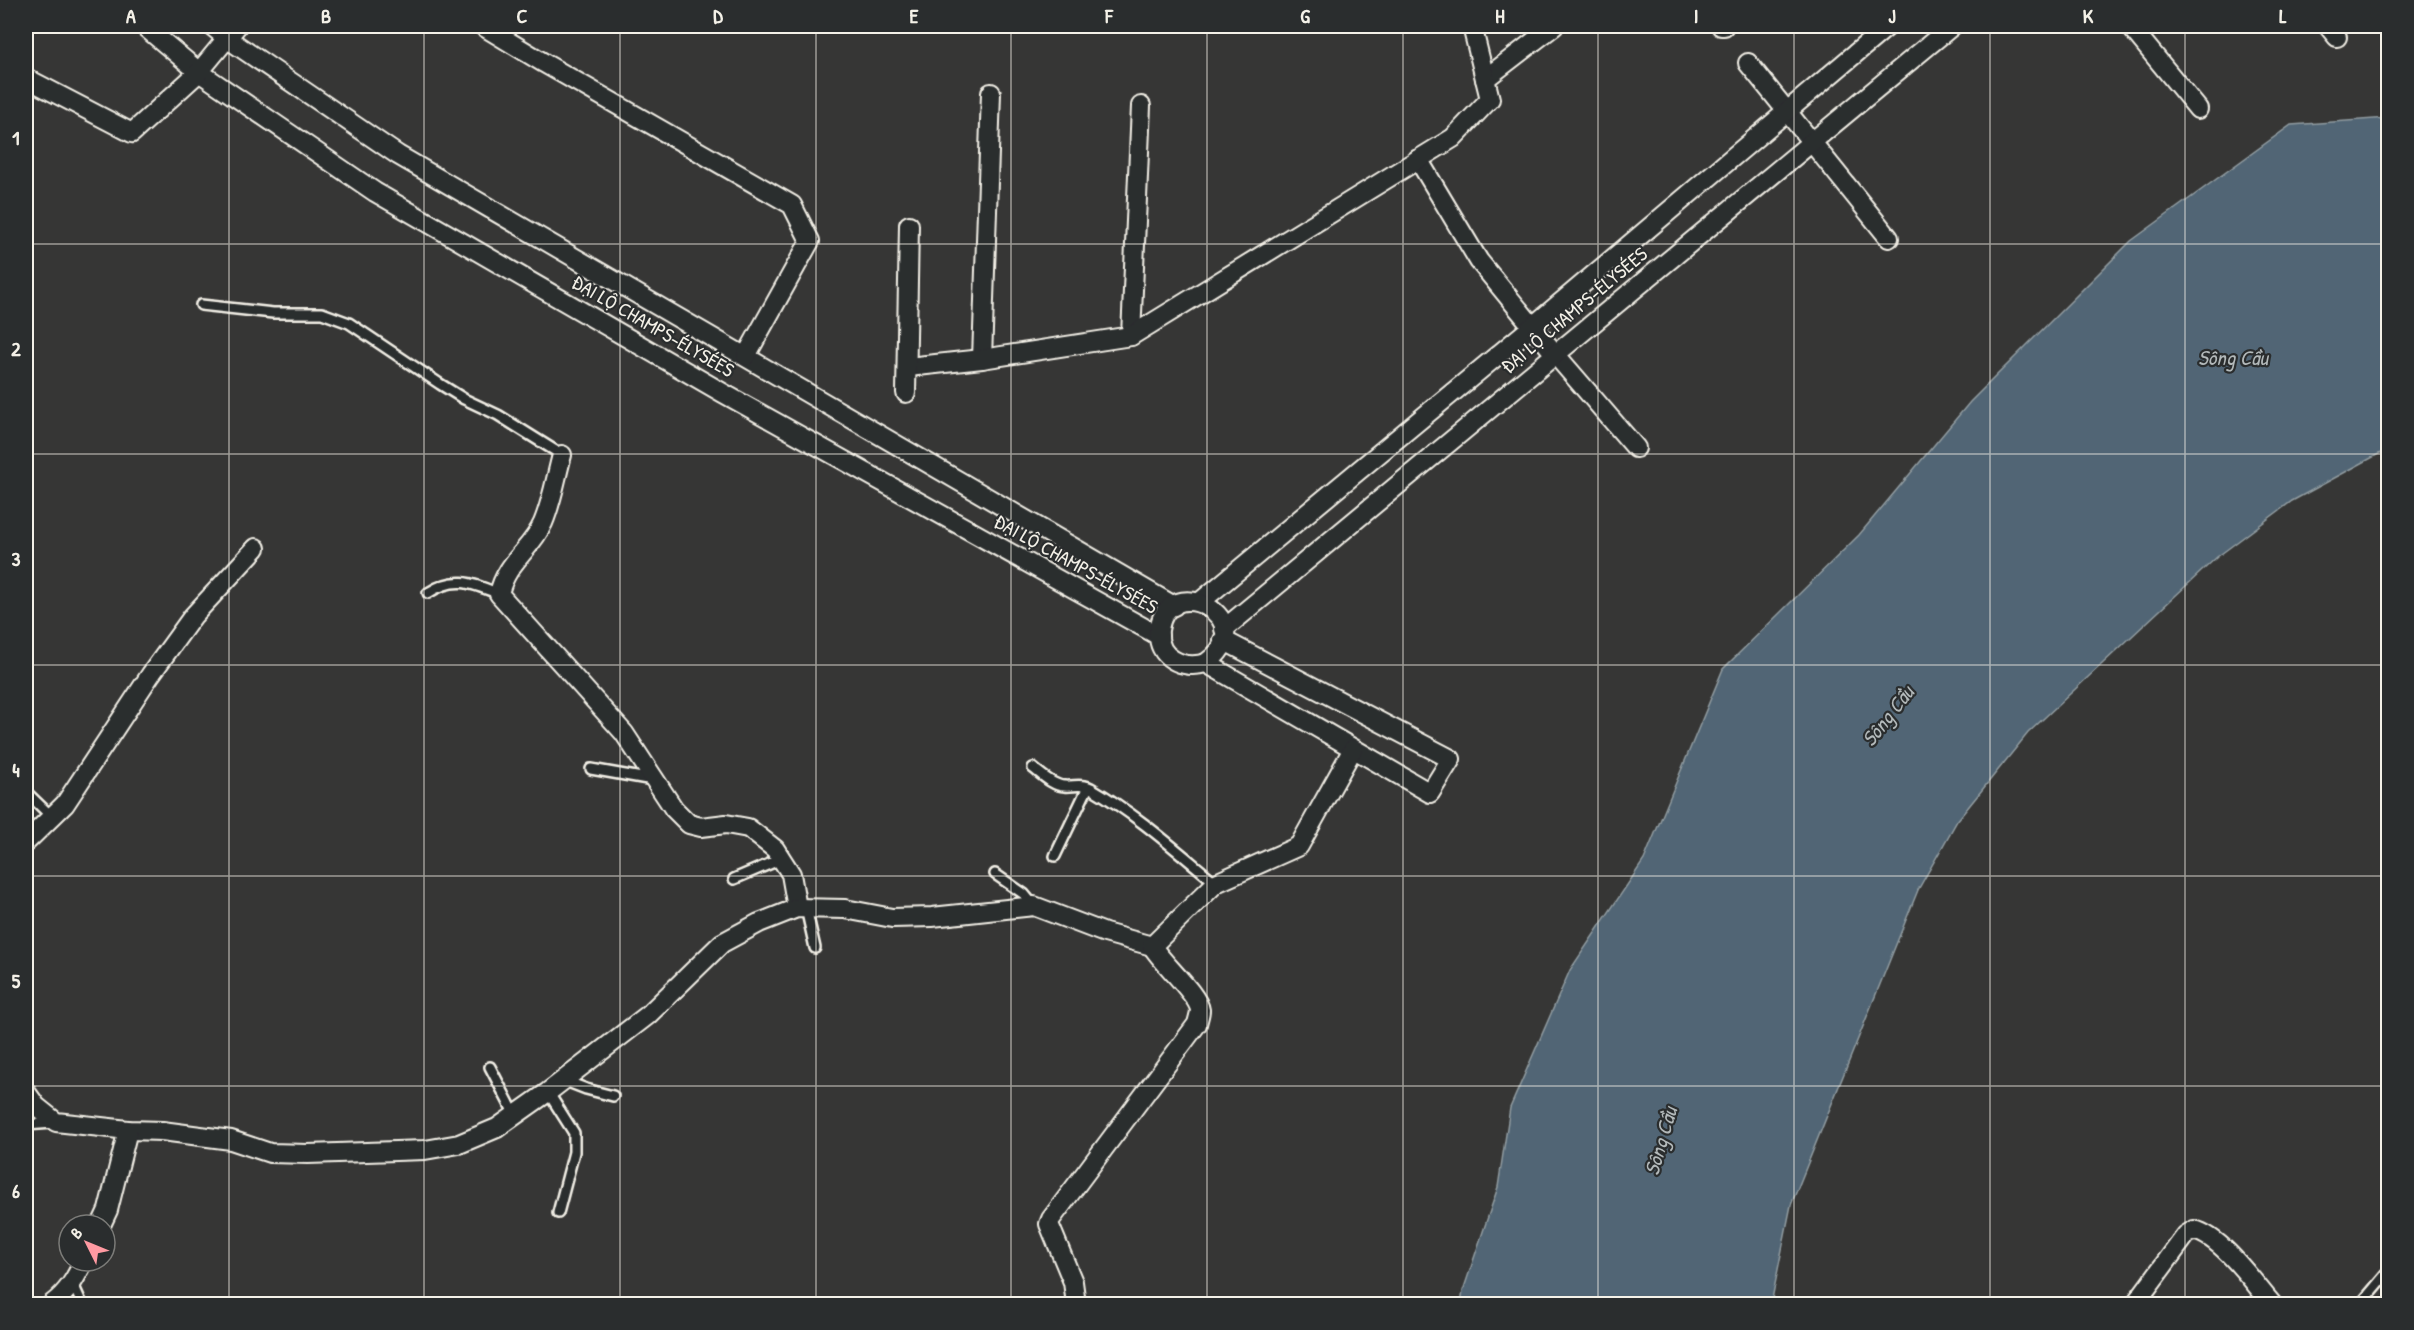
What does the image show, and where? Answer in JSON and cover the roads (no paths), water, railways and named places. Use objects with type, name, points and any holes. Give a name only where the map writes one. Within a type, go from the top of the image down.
[{"type":"street","name":"ĐẠI LỘ CHAMPS-ÉLYSÉES","points":[[144,26],[199,72],[375,192],[723,393],[1159,636]]},
{"type":"street","name":"ĐẠI LỘ CHAMPS-ÉLYSÉES","points":[[212,26],[232,32],[398,155],[1174,606]]},
{"type":"street","points":[[483,26],[792,205],[810,241],[746,356]]},
{"type":"street","points":[[908,367],[981,359],[1131,336],[1453,138],[1490,99],[1472,26]]},
{"type":"street","points":[[1485,79],[1554,26]]},
{"type":"street","name":"ĐẠI LỘ CHAMPS-ÉLYSÉES","points":[[1888,26],[1533,326],[1200,602],[1191,601],[1174,606],[1162,619],[1159,636],[1161,646],[1175,662],[1195,666],[1206,663],[1214,657],[1224,635],[1555,354],[1952,26]]},
{"type":"street","points":[[2130,26],[2198,109]]},
{"type":"street","points":[[26,78],[132,133],[199,72],[232,32]]},
{"type":"street","points":[[1748,63],[1889,238]]},
{"type":"street","points":[[981,359],[991,93]]},
{"type":"street","points":[[1131,336],[1141,106]]},
{"type":"street","points":[[1418,159],[1479,261],[1636,448]]},
{"type":"street","points":[[906,393],[909,225]]},
{"type":"street","points":[[562,455],[543,523],[513,562],[499,594],[624,733],[674,808],[689,824],[701,827],[726,824],[748,828],[775,849],[791,874],[801,908]]},
{"type":"street","points":[[26,842],[65,804],[151,674],[193,616],[256,548]]},
{"type":"street","points":[[1200,602],[1216,612],[1224,635]]},
{"type":"street","name":"ĐẠI LỘ CHAMPS-ÉLYSÉES","points":[[1206,663],[1430,794],[1451,759],[1224,635]]},
{"type":"street","points":[[1152,946],[1216,883],[1299,846],[1353,749]]},
{"type":"street","points":[[26,1092],[36,1106],[56,1122],[128,1130],[162,1131],[231,1140],[270,1153],[424,1150],[459,1144],[497,1128],[548,1092],[648,1015],[723,943],[759,922],[801,908],[845,909],[892,918],[1034,906],[1105,933],[1152,946],[1197,1000],[1200,1011],[1197,1024],[1051,1219],[1050,1224],[1073,1282],[1076,1305]]},
{"type":"street","points":[[107,1213],[128,1130]]},
{"type":"street","points":[[2135,1305],[2186,1235],[2194,1230],[2204,1232],[2235,1260],[2272,1305]]},
{"type":"street","points":[[52,1305],[65,1294],[78,1273]]},
{"type":"lane","points":[[201,305],[273,313],[322,313],[349,323],[464,399],[498,415],[562,455]]},
{"type":"lane","points":[[428,592],[448,582],[461,582],[499,594]]},
{"type":"lane","points":[[1032,768],[1054,783],[1064,786],[1074,784],[1088,787],[1145,825],[1216,883]]},
{"type":"lane","points":[[591,769],[655,780]]},
{"type":"lane","points":[[1055,856],[1088,787]]},
{"type":"lane","points":[[26,792],[52,817]]},
{"type":"lane","points":[[735,879],[781,859]]},
{"type":"lane","points":[[995,874],[1024,894],[1034,906]]},
{"type":"lane","points":[[801,908],[815,948]]},
{"type":"lane","points":[[490,1067],[515,1115]]},
{"type":"lane","points":[[563,1080],[613,1096]]},
{"type":"lane","points":[[548,1092],[574,1133],[574,1152],[558,1212]]},
{"type":"lane","points":[[26,1125],[56,1122]]},
{"type":"lane","points":[[2361,1305],[2388,1272]]},
{"type":"lane","points":[[73,1284],[82,1305]]},
{"type":"water","name":"Sông Cầu","points":[[2388,118],[2388,449],[2292,501],[2217,557],[2028,733],[1957,821],[1918,890],[1791,1205],[1771,1304],[1461,1304],[1463,1291],[1498,1187],[1510,1108],[1570,970],[1644,860],[1723,669],[1859,535],[1970,402],[2131,241],[2291,125]]}]
